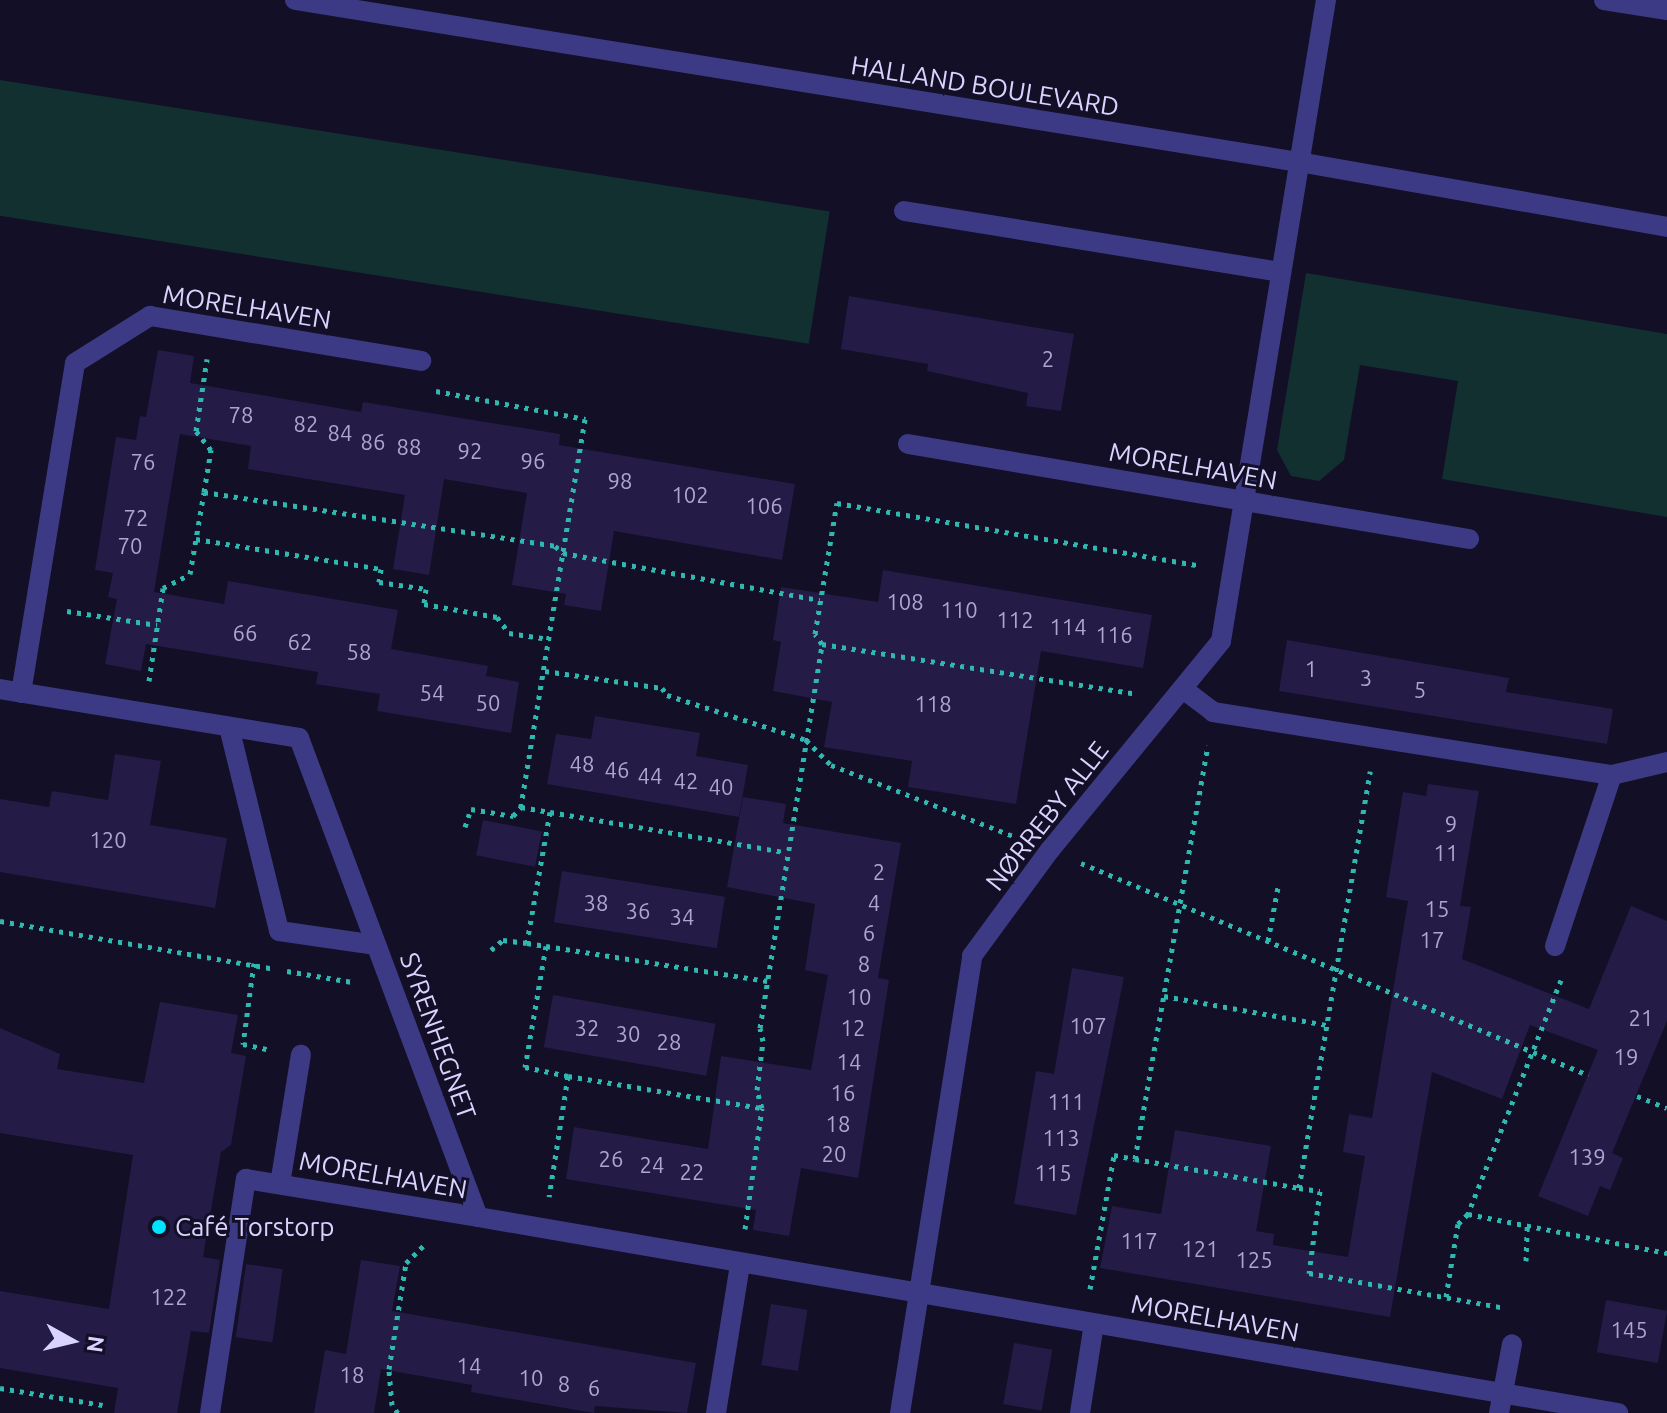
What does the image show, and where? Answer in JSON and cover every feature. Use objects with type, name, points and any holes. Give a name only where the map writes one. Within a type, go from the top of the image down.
[{"type":"street","name":"HALLAND BOULEVARD","points":[[295,0],[1299,162],[1667,227]]},
{"type":"street","name":"NØRREBY ALLE","points":[[900,1413],[972,956],[1050,850],[1221,641],[1326,0]]},
{"type":"street","points":[[1604,0],[1667,10]]},
{"type":"street","points":[[904,211],[1280,272]]},
{"type":"street","name":"MORELHAVEN","points":[[21,693],[75,363],[150,316],[421,361]]},
{"type":"street","name":"MORELHAVEN","points":[[908,444],[1469,539]]},
{"type":"street","name":"SYRENHEGNET","points":[[0,689],[299,738],[478,1217]]},
{"type":"street","points":[[1183,689],[1213,712],[1612,775],[1667,762]]},
{"type":"street","points":[[229,727],[279,931],[376,945]]},
{"type":"street","points":[[1555,946],[1612,775]]},
{"type":"street","name":"MORELHAVEN","points":[[280,1184],[301,1055]]},
{"type":"street","name":"MORELHAVEN","points":[[210,1413],[246,1179],[478,1217]]},
{"type":"street","points":[[478,1217],[919,1296]]},
{"type":"street","points":[[716,1413],[740,1265]]},
{"type":"street","name":"MORELHAVEN","points":[[919,1296],[1089,1323],[1501,1403],[1618,1413]]},
{"type":"street","points":[[1080,1413],[1089,1323]]},
{"type":"street","points":[[1501,1403],[1512,1344]]},
{"type":"path","points":[[144,713],[163,588],[190,574],[211,450],[196,431],[212,326]]},
{"type":"path","points":[[421,361],[437,393],[585,419],[521,807],[513,816],[471,809],[465,827]]},
{"type":"path","points":[[204,492],[555,546],[563,553],[820,600]]},
{"type":"path","points":[[740,1265],[762,1108],[757,1090],[767,981],[785,852],[822,644],[815,634],[837,503],[1232,571]]},
{"type":"path","points":[[196,539],[381,569],[379,582],[426,589],[424,604],[497,617],[509,633],[549,639]]},
{"type":"path","points":[[35,606],[157,625]]},
{"type":"path","points":[[822,644],[1142,695],[1166,709]]},
{"type":"path","points":[[1135,1159],[1213,712]]},
{"type":"path","points":[[1299,1188],[1375,738]]},
{"type":"path","points":[[521,807],[785,852]]},
{"type":"path","points":[[527,943],[550,812]]},
{"type":"path","points":[[1268,941],[1278,887]]},
{"type":"path","points":[[0,921],[393,990]]},
{"type":"path","points":[[279,931],[258,943],[243,1044],[301,1055]]},
{"type":"path","points":[[491,950],[503,940],[767,981]]},
{"type":"path","points":[[546,946],[525,1067],[762,1108]]},
{"type":"path","points":[[1446,1297],[1458,1224],[1468,1214],[1566,968],[1555,946]]},
{"type":"path","points":[[1164,996],[1327,1025]]},
{"type":"path","points":[[544,1229],[568,1076]]},
{"type":"path","points":[[1637,1096],[1667,1108]]},
{"type":"path","points":[[1089,1323],[1114,1155],[1320,1191],[1309,1273],[1517,1311]]},
{"type":"path","points":[[398,1413],[392,1405],[389,1369],[406,1263],[453,1214]]},
{"type":"path","points":[[1468,1214],[1667,1253]]},
{"type":"path","points":[[1526,1261],[1527,1226]]},
{"type":"path","points":[[0,1388],[103,1405]]},
{"type":"green space","points":[[0,80],[830,211],[809,344],[0,216]]},
{"type":"green space","points":[[1306,273],[1667,334],[1667,517],[1442,479],[1458,381],[1360,365],[1344,460],[1319,481],[1291,476],[1277,450]]},
{"type":"building","points":[[849,296],[1074,334],[1061,411],[1026,406],[1028,393],[927,371],[928,364],[841,349]]},
{"type":"building","points":[[158,350],[194,356],[190,383],[361,412],[363,402],[560,434],[559,445],[795,484],[782,560],[614,531],[601,611],[564,605],[566,594],[512,585],[527,493],[444,479],[429,575],[393,569],[405,495],[248,469],[251,446],[180,434],[154,592],[224,604],[228,581],[398,610],[391,649],[488,666],[486,676],[519,682],[511,733],[377,711],[380,694],[316,684],[318,672],[146,644],[141,671],[105,664],[117,599],[108,597],[113,573],[95,570],[116,437],[136,440],[140,416],[146,417]]},
{"type":"building","points":[[883,570],[1152,615],[1143,668],[1041,651],[1016,804],[908,787],[912,761],[824,747],[832,702],[773,691],[781,642],[773,640],[781,587],[878,602]]},
{"type":"building","points":[[1287,640],[1509,678],[1506,692],[1613,709],[1607,744],[1279,691]]},
{"type":"building","points":[[595,716],[700,733],[696,756],[748,765],[739,817],[547,784],[556,734],[591,739]]},
{"type":"building","points":[[115,754],[161,761],[150,825],[227,838],[215,908],[0,872],[0,799],[49,807],[52,791],[108,800]]},
{"type":"building","points":[[1428,784],[1479,791],[1460,906],[1471,907],[1462,959],[1589,1009],[1631,906],[1667,921],[1667,1021],[1612,1153],[1623,1158],[1610,1190],[1600,1186],[1588,1216],[1538,1196],[1598,1050],[1530,1025],[1502,1099],[1432,1072],[1390,1317],[1100,1268],[1112,1206],[1161,1214],[1175,1130],[1271,1146],[1256,1231],[1274,1234],[1273,1245],[1348,1257],[1365,1156],[1343,1152],[1349,1114],[1372,1118],[1408,901],[1386,897],[1403,792],[1426,796]]},
{"type":"building","points":[[743,797],[786,804],[783,823],[901,843],[878,978],[889,980],[858,1178],[801,1168],[789,1236],[753,1230],[756,1210],[566,1179],[574,1127],[708,1149],[721,1056],[811,1070],[828,975],[805,970],[815,904],[727,887]]},
{"type":"building","points":[[483,820],[542,831],[535,867],[476,855]]},
{"type":"building","points":[[562,871],[725,897],[717,948],[554,922]]},
{"type":"building","points":[[1072,968],[1124,977],[1076,1215],[1014,1204],[1036,1071],[1054,1074]]},
{"type":"building","points":[[553,995],[715,1024],[706,1076],[544,1047]]},
{"type":"building","points":[[160,1002],[238,1015],[231,1053],[246,1056],[231,1145],[221,1152],[203,1257],[220,1260],[209,1333],[191,1331],[177,1413],[114,1413],[118,1388],[0,1368],[0,1291],[109,1309],[133,1155],[0,1133],[0,1028],[60,1054],[57,1069],[144,1083]]},
{"type":"building","points":[[361,1260],[400,1266],[392,1311],[696,1363],[687,1413],[595,1406],[594,1413],[471,1392],[472,1385],[381,1369],[374,1413],[314,1413],[325,1350],[346,1354]]},
{"type":"building","points":[[246,1264],[283,1269],[272,1342],[236,1337]]},
{"type":"building","points":[[1606,1300],[1667,1311],[1658,1363],[1597,1352]]},
{"type":"building","points":[[771,1304],[808,1310],[798,1371],[761,1365]]},
{"type":"building","points":[[1014,1343],[1052,1350],[1042,1411],[1003,1404]]},
{"type":"place","name":"Café Torstorp","points":[[159,1227]]}]
